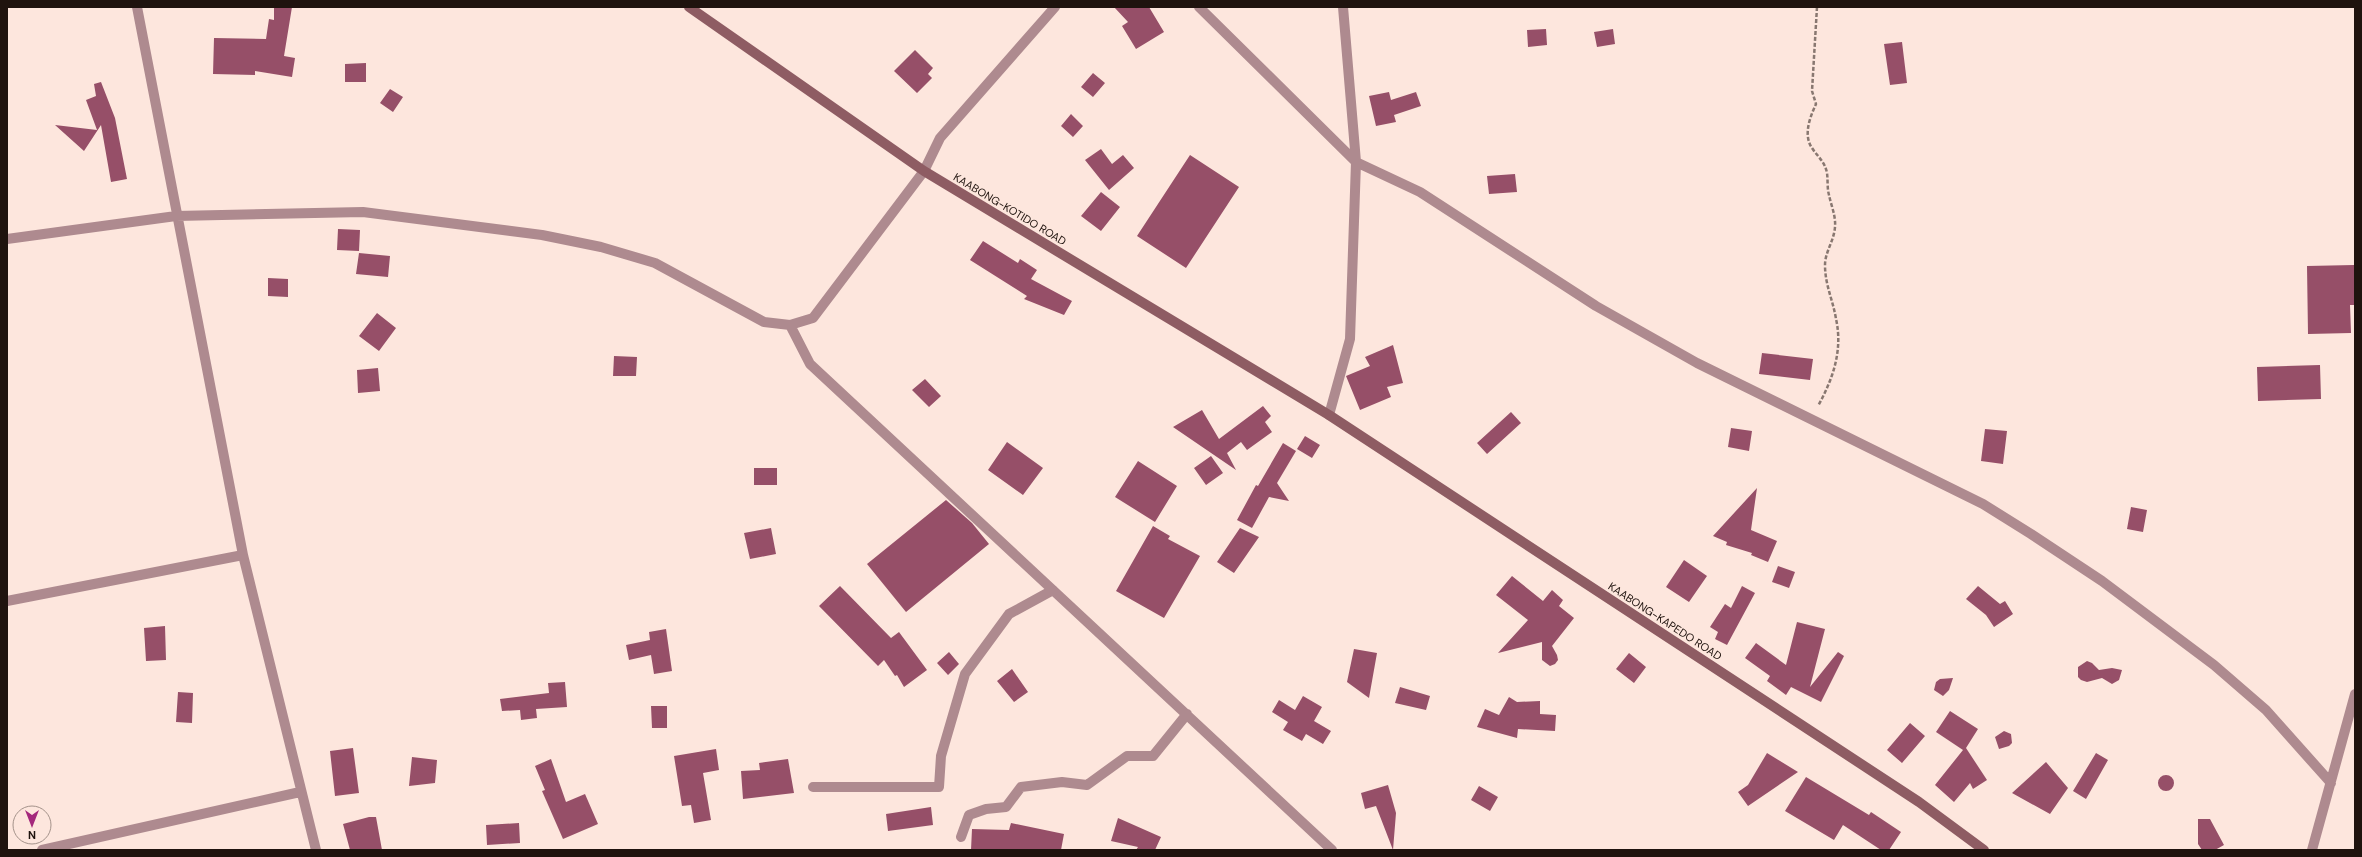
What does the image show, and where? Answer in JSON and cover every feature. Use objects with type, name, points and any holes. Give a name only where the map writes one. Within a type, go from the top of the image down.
[{"type":"main road","name":"KAABONG-KOTIDO ROAD","points":[[688,7],[924,171],[1329,415]]},
{"type":"main road","name":"KAABONG-KAPEDO ROAD","points":[[1329,415],[1919,802],[1984,850]]},
{"type":"street","points":[[137,7],[176,216],[243,555],[300,792],[316,850]]},
{"type":"street","points":[[7,239],[176,216],[363,212],[542,235],[601,247],[655,263],[764,322],[790,325],[813,318],[924,171],[940,138],[1055,7]]},
{"type":"street","points":[[1199,7],[1356,162],[1420,192],[1596,306],[1697,363],[1983,504],[2032,534],[2102,581],[2214,665],[2260,705],[2296,742],[2330,783]]},
{"type":"street","points":[[1329,415],[1350,338],[1356,162],[1343,7]]},
{"type":"street","points":[[790,325],[810,364],[1332,850]]},
{"type":"street","points":[[7,601],[243,555]]},
{"type":"street","points":[[813,787],[939,787],[941,756],[965,674],[1009,614],[1053,590]]},
{"type":"street","points":[[2312,850],[2355,694]]},
{"type":"street","points":[[961,837],[969,815],[986,809],[1006,807],[1021,787],[1062,782],[1087,785],[1127,756],[1153,756],[1187,714]]},
{"type":"street","points":[[42,850],[300,792]]},
{"type":"path","points":[[1810,419],[1831,382],[1838,346],[1836,317],[1829,296],[1825,265],[1826,256],[1835,228],[1834,220],[1828,194],[1825,165],[1812,148],[1809,141],[1810,117],[1816,104],[1812,91],[1817,7]]},
{"type":"building","points":[[274,7],[292,7],[284,56],[295,58],[292,77],[255,71],[255,75],[213,74],[214,38],[266,39],[269,19],[274,20]]},
{"type":"building","points":[[1114,7],[1149,7],[1164,32],[1136,49],[1122,26],[1128,22]]},
{"type":"building","points":[[1546,29],[1547,45],[1528,47],[1527,30]]},
{"type":"building","points":[[1613,29],[1615,44],[1597,47],[1594,32]]},
{"type":"building","points":[[1902,42],[1907,83],[1890,85],[1884,44]]},
{"type":"building","points":[[915,50],[933,68],[928,74],[932,78],[917,93],[894,71]]},
{"type":"building","points":[[366,63],[366,82],[345,82],[345,64]]},
{"type":"building","points":[[1093,73],[1105,83],[1093,97],[1081,87]]},
{"type":"building","points":[[101,82],[115,118],[127,179],[111,182],[101,125],[84,151],[55,125],[97,130],[86,100],[96,96],[94,84]]},
{"type":"building","points":[[390,89],[403,97],[393,112],[380,103]]},
{"type":"building","points":[[1389,92],[1391,100],[1416,92],[1421,106],[1394,115],[1396,122],[1376,126],[1369,96]]},
{"type":"building","points":[[1071,114],[1083,126],[1073,137],[1061,126]]},
{"type":"building","points":[[1101,149],[1112,164],[1123,155],[1134,168],[1109,190],[1085,160]]},
{"type":"building","points":[[1190,155],[1239,187],[1186,268],[1137,236]]},
{"type":"building","points":[[1515,174],[1517,192],[1489,194],[1487,176]]},
{"type":"building","points":[[1101,192],[1120,207],[1101,231],[1081,216]]},
{"type":"building","points":[[338,229],[360,230],[359,251],[337,250]]},
{"type":"building","points":[[983,241],[1018,263],[1020,259],[1037,270],[1031,279],[1072,301],[1064,315],[1024,299],[1027,296],[970,260]]},
{"type":"building","points":[[359,253],[390,256],[388,277],[356,274]]},
{"type":"building","points":[[2354,265],[2355,305],[2350,305],[2351,333],[2308,334],[2307,266]]},
{"type":"building","points":[[268,278],[288,279],[288,297],[268,296]]},
{"type":"building","points":[[377,313],[396,328],[379,351],[359,336]]},
{"type":"building","points":[[1393,345],[1403,383],[1387,387],[1391,397],[1360,410],[1346,376],[1370,366],[1365,357]]},
{"type":"building","points":[[1762,353],[1813,359],[1810,380],[1759,374]]},
{"type":"building","points":[[614,356],[637,357],[636,376],[613,376]]},
{"type":"building","points":[[2320,365],[2321,399],[2258,401],[2257,367]]},
{"type":"building","points":[[378,368],[380,391],[358,393],[357,370]]},
{"type":"building","points":[[925,379],[941,396],[929,407],[912,390]]},
{"type":"building","points":[[1263,406],[1271,416],[1265,422],[1272,432],[1247,450],[1241,442],[1227,453],[1236,470],[1173,427],[1202,410],[1219,439]]},
{"type":"building","points":[[1511,412],[1521,423],[1487,454],[1477,443]]},
{"type":"building","points":[[1731,428],[1752,431],[1749,451],[1728,447]]},
{"type":"building","points":[[1985,429],[2007,431],[2003,464],[1981,461]]},
{"type":"building","points":[[1305,436],[1320,445],[1312,458],[1297,449]]},
{"type":"building","points":[[1007,442],[1043,468],[1023,495],[988,470]]},
{"type":"building","points":[[1283,443],[1296,451],[1277,483],[1289,501],[1269,497],[1252,528],[1237,520],[1256,485],[1258,486]]},
{"type":"building","points":[[1211,456],[1223,473],[1206,485],[1194,468]]},
{"type":"building","points":[[1138,461],[1177,486],[1155,522],[1115,497]]},
{"type":"building","points":[[754,468],[777,468],[777,485],[754,485]]},
{"type":"building","points":[[1757,488],[1751,530],[1777,541],[1768,562],[1751,555],[1752,553],[1726,545],[1727,542],[1713,536]]},
{"type":"building","points":[[946,500],[972,523],[989,544],[906,612],[867,564]]},
{"type":"building","points":[[2131,507],[2147,510],[2143,532],[2127,529]]},
{"type":"building","points":[[1153,526],[1170,536],[1168,539],[1200,556],[1164,618],[1116,591]]},
{"type":"building","points":[[771,528],[776,554],[750,559],[744,533]]},
{"type":"building","points":[[1240,528],[1259,537],[1234,573],[1217,562]]},
{"type":"building","points":[[1684,560],[1707,576],[1689,602],[1666,587]]},
{"type":"building","points":[[1778,566],[1795,572],[1789,588],[1772,582]]},
{"type":"building","points":[[1512,576],[1543,601],[1552,590],[1563,600],[1559,606],[1574,618],[1552,646],[1558,660],[1555,664],[1550,666],[1542,660],[1542,642],[1498,653],[1528,620],[1496,595]]},
{"type":"building","points":[[840,586],[891,638],[899,632],[927,670],[904,687],[897,675],[895,676],[884,660],[878,666],[819,606]]},
{"type":"building","points":[[1742,586],[1755,593],[1727,645],[1715,639],[1718,632],[1710,627],[1725,604],[1731,608]]},
{"type":"building","points":[[1978,586],[2000,604],[2005,601],[2013,614],[1994,627],[1986,615],[1966,599]]},
{"type":"building","points":[[1797,622],[1825,629],[1810,687],[1838,652],[1844,656],[1821,702],[1791,687],[1786,695],[1767,681],[1770,676],[1745,658],[1756,643],[1786,665]]},
{"type":"building","points":[[165,626],[166,660],[146,661],[144,628]]},
{"type":"building","points":[[666,629],[672,671],[654,674],[651,655],[629,660],[626,645],[650,640],[649,632]]},
{"type":"building","points":[[1354,649],[1377,653],[1369,698],[1347,682]]},
{"type":"building","points":[[949,652],[959,664],[948,675],[937,663]]},
{"type":"building","points":[[1629,653],[1646,667],[1634,683],[1616,669]]},
{"type":"building","points":[[2087,661],[2092,663],[2099,670],[2112,668],[2122,670],[2119,680],[2112,684],[2102,678],[2087,682],[2081,680],[2078,677],[2078,667]]},
{"type":"building","points":[[1012,669],[1028,692],[1014,702],[997,681]]},
{"type":"building","points":[[1953,678],[1949,690],[1943,696],[1934,690],[1936,682],[1940,679]]},
{"type":"building","points":[[565,682],[567,707],[536,709],[537,718],[521,720],[520,710],[502,711],[500,699],[549,693],[548,683]]},
{"type":"building","points":[[1400,687],[1430,696],[1426,710],[1395,703]]},
{"type":"building","points":[[178,692],[193,693],[192,723],[176,722]]},
{"type":"building","points":[[1303,696],[1322,707],[1314,721],[1331,731],[1323,744],[1306,734],[1302,741],[1283,730],[1288,722],[1272,712],[1279,700],[1295,710]]},
{"type":"building","points":[[1509,697],[1517,702],[1540,701],[1540,714],[1556,715],[1555,731],[1518,729],[1517,738],[1477,727],[1485,709],[1499,715]]},
{"type":"building","points":[[651,706],[667,706],[667,728],[652,728]]},
{"type":"building","points":[[1950,711],[1978,729],[1966,748],[1987,780],[1973,789],[1970,783],[1954,802],[1935,785],[1963,750],[1936,732]]},
{"type":"building","points":[[1910,723],[1925,736],[1902,763],[1887,750]]},
{"type":"building","points":[[2004,731],[2011,734],[2012,743],[2009,746],[1999,749],[1995,737]]},
{"type":"building","points":[[353,748],[359,793],[335,796],[330,751]]},
{"type":"building","points":[[716,749],[719,770],[703,773],[711,820],[694,823],[691,805],[682,806],[674,756]]},
{"type":"building","points":[[1767,753],[1798,772],[1748,806],[1738,792],[1748,785]]},
{"type":"building","points":[[2096,753],[2108,760],[2086,799],[2073,791]]},
{"type":"building","points":[[412,757],[437,760],[435,783],[409,786]]},
{"type":"building","points":[[551,759],[566,802],[585,794],[598,824],[563,839],[542,791],[545,790],[535,766]]},
{"type":"building","points":[[788,759],[794,793],[743,799],[741,771],[760,770],[759,763]]},
{"type":"building","points":[[2046,762],[2068,788],[2050,814],[2012,793]]},
{"type":"building","points":[[2163,775],[2169,775],[2174,780],[2172,789],[2169,791],[2163,791],[2158,786],[2158,780]]},
{"type":"building","points":[[1806,777],[1869,815],[1871,812],[1901,832],[1889,850],[1881,850],[1843,825],[1834,840],[1785,811]]},
{"type":"building","points":[[1388,785],[1396,813],[1393,850],[1376,806],[1365,809],[1361,793]]},
{"type":"building","points":[[1479,786],[1498,797],[1490,811],[1471,800]]},
{"type":"building","points":[[931,807],[933,825],[888,831],[886,814]]},
{"type":"building","points":[[369,817],[376,817],[382,850],[350,850],[343,824]]},
{"type":"building","points":[[1118,818],[1161,837],[1155,850],[1136,850],[1138,847],[1111,841]]},
{"type":"building","points":[[2198,819],[2210,819],[2224,845],[2215,850],[2202,850],[2198,844]]},
{"type":"building","points":[[519,823],[520,843],[487,845],[486,825]]},
{"type":"building","points":[[1011,823],[1064,834],[1061,850],[971,850],[972,829],[1009,830]]}]
